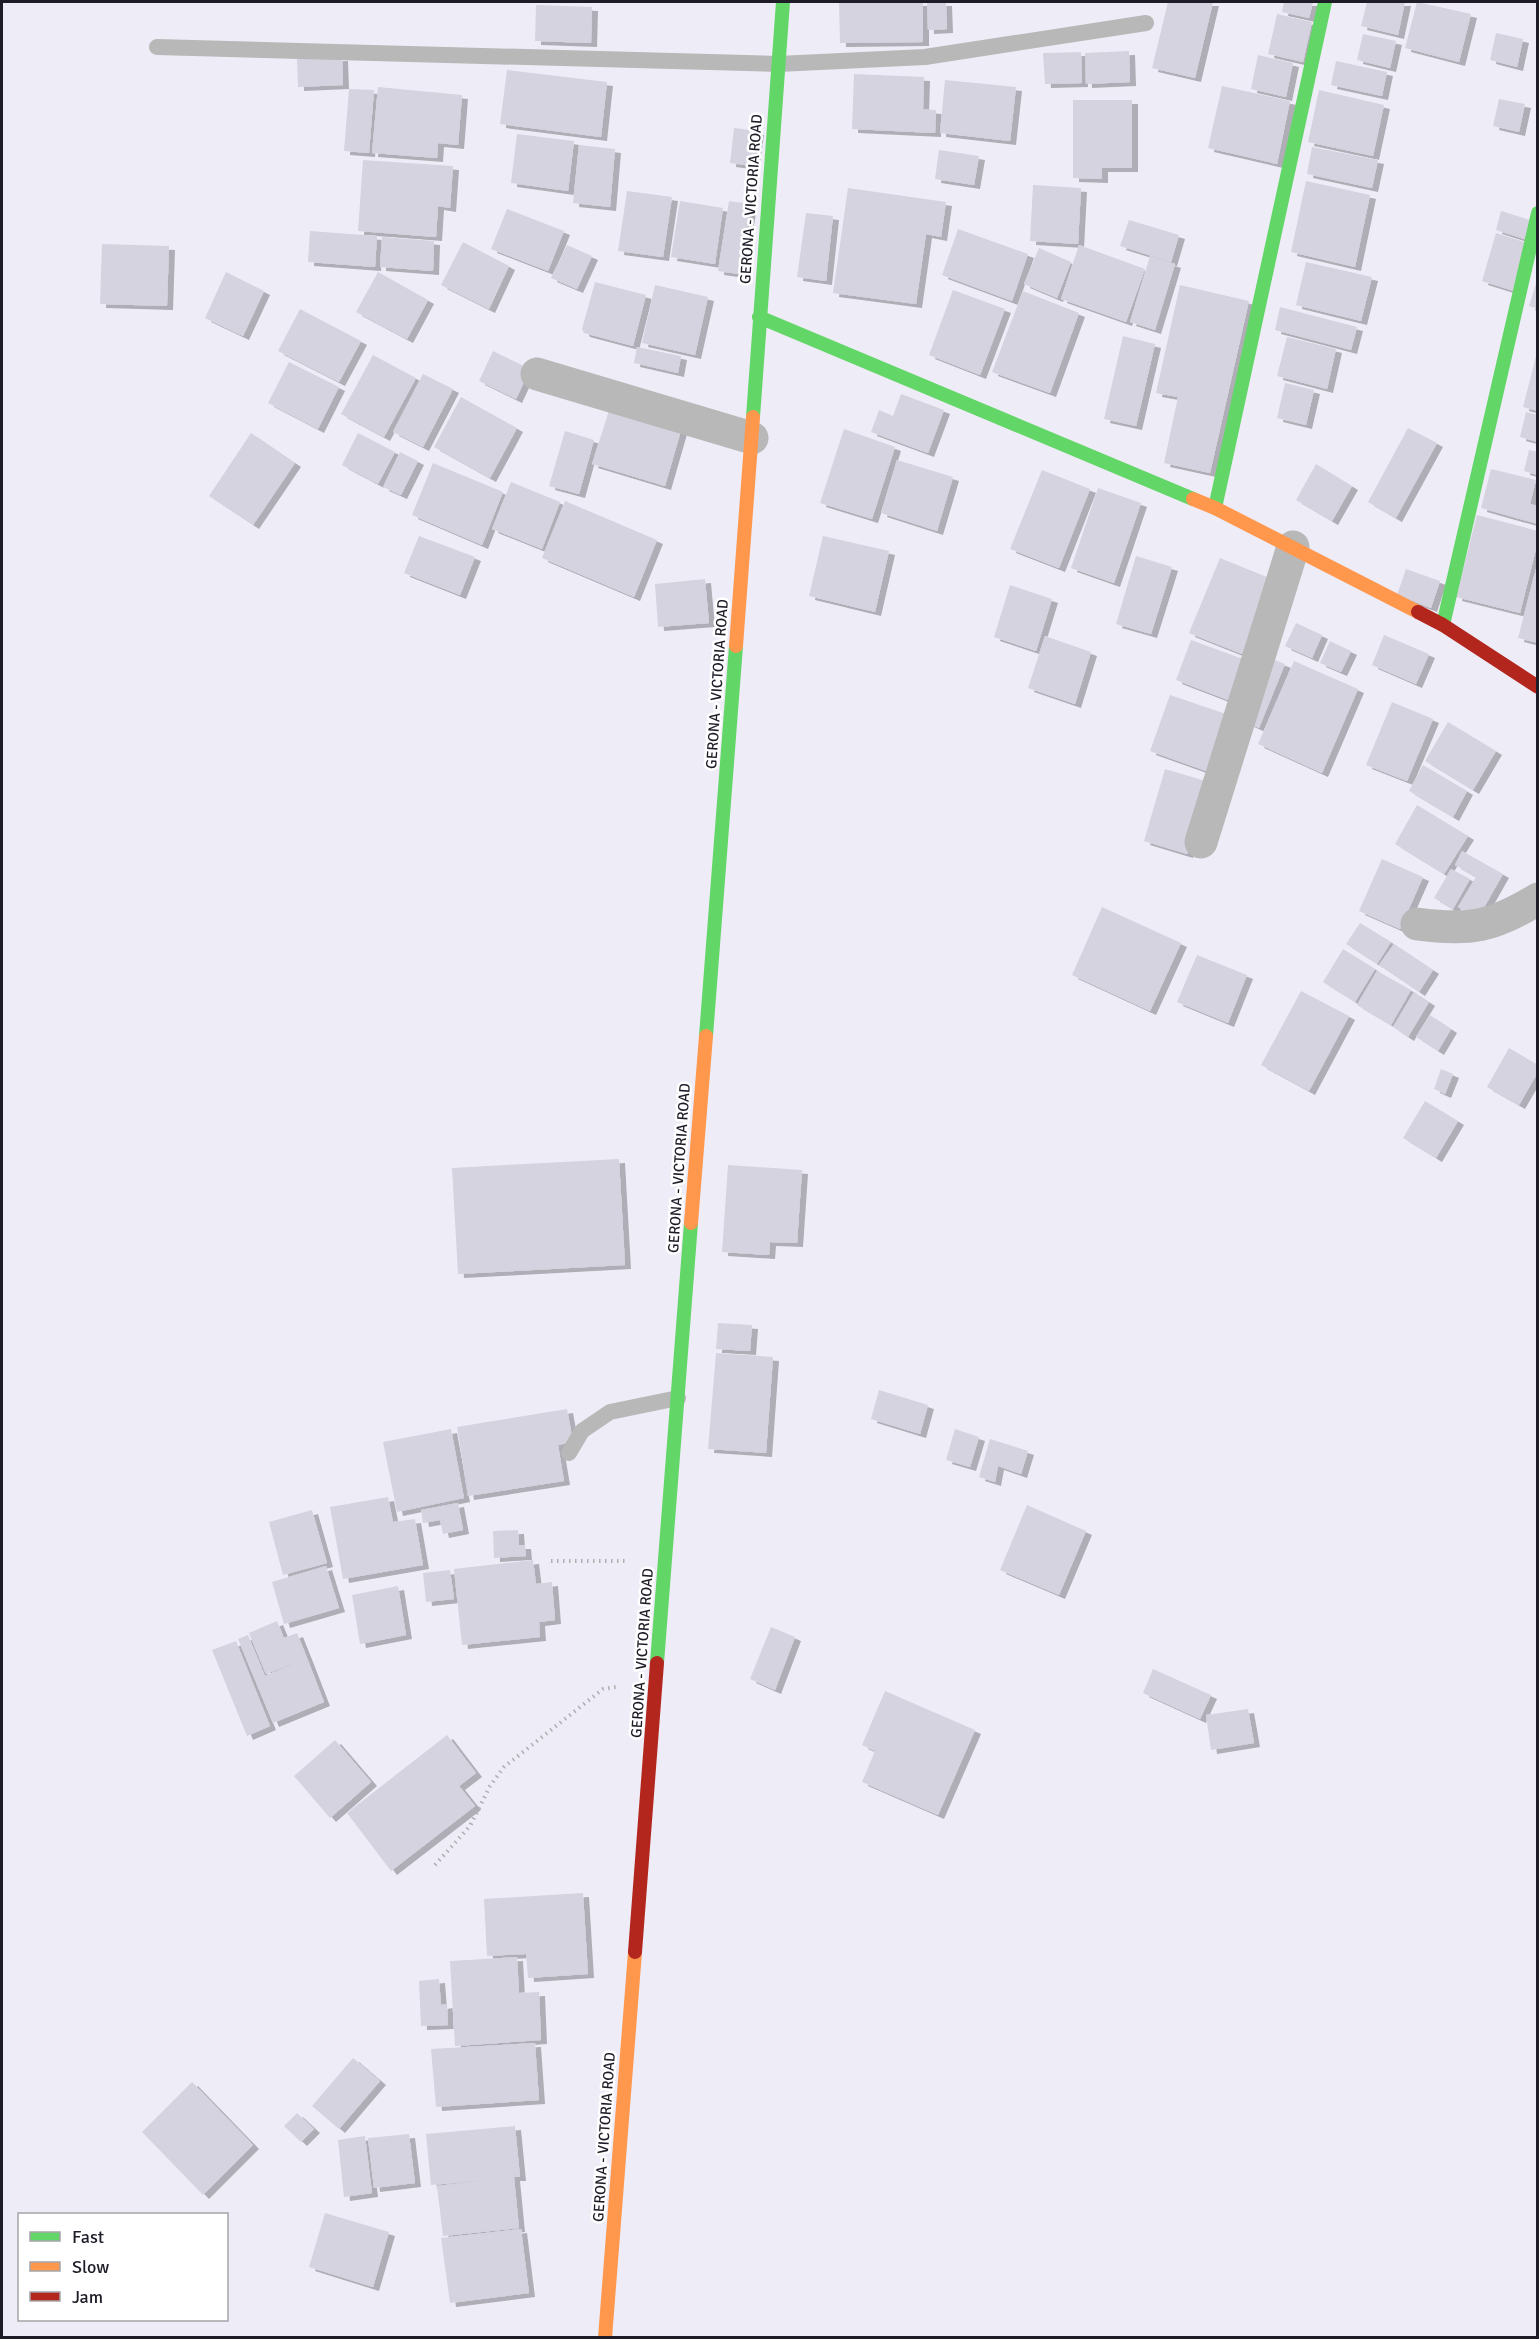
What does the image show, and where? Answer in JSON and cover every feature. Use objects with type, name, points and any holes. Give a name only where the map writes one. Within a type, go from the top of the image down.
[{"type":"main road","name":"GERONA - VICTORIA ROAD","points":[[605,2337],[752,438],[783,2]]},
{"type":"main road","points":[[1215,508],[1325,2]]},
{"type":"main road","points":[[1443,625],[1538,213]]},
{"type":"main road","points":[[759,317],[1215,508],[1443,625],[1538,687]]},
{"type":"street","points":[[537,374],[752,438]]},
{"type":"street","points":[[1201,842],[1293,547]]},
{"type":"street","points":[[1417,924],[1470,928],[1510,916],[1538,899]]},
{"type":"lane","points":[[157,47],[778,64],[925,57],[1146,23]]},
{"type":"lane","points":[[569,1453],[582,1431],[610,1412],[678,1398]]},
{"type":"path","points":[[551,1561],[666,1561]]},
{"type":"path","points":[[435,1865],[470,1826],[490,1786],[504,1767],[603,1689],[622,1686],[656,1687]]},
{"type":"building","points":[[839,2],[923,2],[923,42],[840,43]]},
{"type":"building","points":[[927,2],[946,2],[947,29],[928,30]]},
{"type":"building","points":[[1168,2],[1213,2],[1195,78],[1152,68]]},
{"type":"building","points":[[1284,2],[1313,2],[1309,18],[1282,12]]},
{"type":"building","points":[[1367,2],[1405,2],[1398,35],[1361,26]]},
{"type":"building","points":[[1417,2],[1471,14],[1459,62],[1405,48]]},
{"type":"building","points":[[536,5],[592,7],[591,43],[535,41]]},
{"type":"building","points":[[1277,14],[1312,22],[1303,62],[1268,54]]},
{"type":"building","points":[[1496,33],[1523,39],[1517,67],[1490,60]]},
{"type":"building","points":[[1363,34],[1396,41],[1390,68],[1357,60]]},
{"type":"building","points":[[1129,51],[1130,82],[1086,84],[1085,53]]},
{"type":"building","points":[[1081,52],[1082,83],[1045,84],[1043,53]]},
{"type":"building","points":[[1258,55],[1293,63],[1286,97],[1251,89]]},
{"type":"building","points":[[342,57],[343,85],[298,87],[297,59]]},
{"type":"building","points":[[1336,61],[1387,72],[1382,96],[1331,85]]},
{"type":"building","points":[[507,70],[607,82],[601,137],[500,124]]},
{"type":"building","points":[[854,74],[924,77],[923,109],[936,110],[935,133],[852,129]]},
{"type":"building","points":[[945,80],[1016,87],[1010,141],[940,133]]},
{"type":"building","points":[[1222,86],[1290,101],[1277,164],[1208,148]]},
{"type":"building","points":[[378,87],[462,95],[458,145],[438,143],[437,158],[372,153]]},
{"type":"building","points":[[349,89],[374,90],[369,153],[344,151]]},
{"type":"building","points":[[1319,90],[1384,105],[1373,156],[1308,142]]},
{"type":"building","points":[[1499,99],[1525,104],[1519,132],[1493,126]]},
{"type":"building","points":[[1073,100],[1132,100],[1132,168],[1102,168],[1102,179],[1073,178]]},
{"type":"building","points":[[734,128],[758,131],[753,166],[730,163]]},
{"type":"building","points":[[517,134],[574,141],[568,191],[511,183]]},
{"type":"building","points":[[579,145],[615,149],[610,207],[573,203]]},
{"type":"building","points":[[1312,147],[1378,160],[1372,188],[1307,174]]},
{"type":"building","points":[[939,150],[979,156],[974,185],[935,179]]},
{"type":"building","points":[[363,160],[453,166],[450,208],[438,206],[436,237],[358,231]]},
{"type":"building","points":[[1306,181],[1370,195],[1355,267],[1291,252]]},
{"type":"building","points":[[1033,185],[1081,188],[1078,244],[1030,241]]},
{"type":"building","points":[[848,188],[946,202],[941,237],[926,234],[916,304],[833,293]]},
{"type":"building","points":[[627,191],[672,197],[663,257],[618,251]]},
{"type":"building","points":[[680,201],[723,208],[715,264],[671,257]]},
{"type":"building","points":[[729,201],[751,204],[739,274],[718,271]]},
{"type":"building","points":[[507,209],[564,231],[548,271],[491,249]]},
{"type":"building","points":[[1501,211],[1533,221],[1528,240],[1496,230]]},
{"type":"building","points":[[806,213],[833,216],[826,281],[797,277]]},
{"type":"building","points":[[1129,220],[1179,235],[1171,262],[1120,246]]},
{"type":"building","points":[[958,229],[1028,254],[1012,301],[942,275]]},
{"type":"building","points":[[310,231],[377,236],[375,267],[308,262]]},
{"type":"building","points":[[1496,233],[1528,243],[1514,291],[1482,281]]},
{"type":"building","points":[[382,237],[434,241],[433,271],[380,267]]},
{"type":"building","points":[[463,242],[509,266],[489,309],[441,285]]},
{"type":"building","points":[[102,244],[169,246],[167,306],[100,304]]},
{"type":"building","points":[[567,245],[592,256],[577,289],[551,278]]},
{"type":"building","points":[[1079,245],[1145,269],[1126,322],[1061,299]]},
{"type":"building","points":[[1039,248],[1071,262],[1057,298],[1024,284]]},
{"type":"building","points":[[1150,256],[1175,264],[1155,330],[1130,322]]},
{"type":"building","points":[[1306,262],[1372,277],[1361,321],[1296,305]]},
{"type":"building","points":[[226,272],[264,291],[243,336],[205,318]]},
{"type":"building","points":[[378,272],[428,300],[407,339],[356,312]]},
{"type":"building","points":[[1538,277],[1538,309],[1529,306]]},
{"type":"building","points":[[595,282],[646,295],[633,346],[584,333],[582,329]]},
{"type":"building","points":[[655,285],[708,297],[695,355],[642,343]]},
{"type":"building","points":[[1180,285],[1249,301],[1210,473],[1164,463],[1178,397],[1156,393]]},
{"type":"building","points":[[953,290],[1005,309],[980,375],[929,355]]},
{"type":"building","points":[[1023,291],[1079,313],[1050,393],[992,372]]},
{"type":"building","points":[[1280,307],[1357,327],[1351,350],[1275,330]]},
{"type":"building","points":[[300,309],[361,341],[339,382],[278,351]]},
{"type":"building","points":[[1123,336],[1155,344],[1136,426],[1104,419]]},
{"type":"building","points":[[1287,337],[1336,349],[1327,389],[1277,376]]},
{"type":"building","points":[[637,347],[681,356],[678,373],[634,363]]},
{"type":"building","points":[[493,351],[530,369],[516,399],[479,381]]},
{"type":"building","points":[[1538,353],[1538,411],[1523,407]]},
{"type":"building","points":[[373,355],[416,378],[384,437],[341,414]]},
{"type":"building","points":[[289,362],[339,387],[318,429],[268,403]]},
{"type":"building","points":[[423,374],[453,389],[423,447],[393,432]]},
{"type":"building","points":[[1285,383],[1314,390],[1306,425],[1277,418]]},
{"type":"building","points":[[901,394],[944,410],[928,453],[871,432],[879,410],[893,416]]},
{"type":"building","points":[[461,397],[517,428],[490,478],[434,447]]},
{"type":"building","points":[[611,404],[682,427],[665,486],[592,464]]},
{"type":"building","points":[[1526,412],[1538,415],[1538,442],[1520,437]]},
{"type":"building","points":[[1408,428],[1437,443],[1396,518],[1368,502]]},
{"type":"building","points":[[844,429],[895,447],[872,519],[820,503]]},
{"type":"building","points":[[565,431],[594,440],[579,494],[549,486]]},
{"type":"building","points":[[251,433],[295,463],[253,525],[209,496]]},
{"type":"building","points":[[358,433],[395,452],[378,484],[342,465]]},
{"type":"building","points":[[1529,450],[1538,452],[1538,475],[1524,471]]},
{"type":"building","points":[[400,452],[418,461],[401,495],[383,487]]},
{"type":"building","points":[[897,460],[953,477],[937,531],[881,513]]},
{"type":"building","points":[[433,463],[503,492],[482,545],[412,515]]},
{"type":"building","points":[[1316,464],[1352,486],[1332,521],[1296,500]]},
{"type":"building","points":[[1491,469],[1536,480],[1530,504],[1538,506],[1538,524],[1481,508]]},
{"type":"building","points":[[1042,470],[1090,489],[1059,568],[1010,549]]},
{"type":"building","points":[[511,482],[560,502],[542,549],[492,529]]},
{"type":"building","points":[[1098,488],[1141,503],[1114,583],[1071,568]]},
{"type":"building","points":[[565,501],[657,540],[634,597],[542,558]]},
{"type":"building","points":[[1477,515],[1538,531],[1538,541],[1520,613],[1456,597]]},
{"type":"building","points":[[419,536],[475,557],[460,595],[404,573]]},
{"type":"building","points":[[823,536],[889,551],[875,612],[809,596]]},
{"type":"building","points":[[1136,556],[1172,567],[1151,634],[1116,624]]},
{"type":"building","points":[[1220,558],[1272,579],[1242,654],[1189,633]]},
{"type":"building","points":[[1538,565],[1538,643],[1518,638]]},
{"type":"building","points":[[1406,569],[1440,581],[1431,608],[1397,595]]},
{"type":"building","points":[[705,579],[709,623],[658,627],[655,584]]},
{"type":"building","points":[[1010,585],[1052,599],[1036,651],[994,637]]},
{"type":"building","points":[[1296,623],[1322,635],[1312,658],[1285,646]]},
{"type":"building","points":[[1384,635],[1429,654],[1416,684],[1372,665]]},
{"type":"building","points":[[1045,636],[1091,652],[1075,704],[1028,688]]},
{"type":"building","points":[[1191,640],[1243,659],[1228,700],[1176,680]]},
{"type":"building","points":[[1330,641],[1351,651],[1341,672],[1320,663]]},
{"type":"building","points":[[1270,658],[1285,664],[1259,728],[1244,721]]},
{"type":"building","points":[[1294,661],[1358,689],[1322,773],[1258,744]]},
{"type":"building","points":[[1170,695],[1229,715],[1209,772],[1150,751]]},
{"type":"building","points":[[1392,702],[1433,719],[1407,781],[1366,765]]},
{"type":"building","points":[[1448,722],[1496,751],[1473,790],[1425,761]]},
{"type":"building","points":[[1423,765],[1467,791],[1453,817],[1409,791]]},
{"type":"building","points":[[1165,769],[1209,782],[1187,854],[1144,841]]},
{"type":"building","points":[[1417,805],[1468,836],[1444,874],[1395,844]]},
{"type":"building","points":[[1462,851],[1503,874],[1478,918],[1458,907],[1476,877],[1455,865]]},
{"type":"building","points":[[1382,859],[1423,877],[1400,929],[1359,911]]},
{"type":"building","points":[[1451,869],[1470,879],[1453,909],[1434,898]]},
{"type":"building","points":[[1102,907],[1181,943],[1150,1011],[1072,975]]},
{"type":"building","points":[[1360,923],[1391,942],[1377,964],[1346,944]]},
{"type":"building","points":[[1394,944],[1433,970],[1419,992],[1379,965]]},
{"type":"building","points":[[1343,949],[1375,969],[1355,1002],[1323,982]]},
{"type":"building","points":[[1197,955],[1247,975],[1228,1023],[1177,1002]]},
{"type":"building","points":[[1377,971],[1411,990],[1391,1025],[1357,1005]]},
{"type":"building","points":[[1301,991],[1349,1016],[1309,1091],[1261,1065]]},
{"type":"building","points":[[1414,992],[1429,1002],[1408,1037],[1393,1027]]},
{"type":"building","points":[[1430,1015],[1451,1029],[1438,1051],[1416,1037]]},
{"type":"building","points":[[1509,1048],[1538,1065],[1538,1072],[1519,1105],[1487,1087]]},
{"type":"building","points":[[1441,1069],[1453,1074],[1445,1094],[1434,1089]]},
{"type":"building","points":[[1425,1101],[1458,1121],[1436,1158],[1403,1138]]},
{"type":"building","points":[[619,1159],[625,1265],[458,1274],[452,1168]]},
{"type":"building","points":[[728,1165],[802,1170],[797,1243],[770,1242],[769,1255],[722,1252]]},
{"type":"building","points":[[718,1323],[752,1325],[750,1351],[716,1349]]},
{"type":"building","points":[[716,1353],[773,1357],[766,1453],[708,1449]]},
{"type":"building","points":[[879,1390],[928,1405],[920,1434],[871,1419]]},
{"type":"building","points":[[567,1409],[573,1442],[558,1445],[564,1481],[468,1496],[457,1427]]},
{"type":"building","points":[[451,1429],[464,1498],[397,1512],[383,1442]]},
{"type":"building","points":[[955,1429],[979,1437],[970,1467],[946,1460]]},
{"type":"building","points":[[990,1439],[1028,1451],[1021,1474],[998,1466],[995,1482],[979,1477]]},
{"type":"building","points":[[388,1497],[393,1522],[415,1519],[423,1565],[343,1579],[330,1507]]},
{"type":"building","points":[[458,1503],[463,1530],[443,1534],[440,1520],[423,1523],[421,1510]]},
{"type":"building","points":[[1027,1505],[1086,1531],[1059,1595],[1000,1570]]},
{"type":"building","points":[[312,1510],[327,1563],[283,1575],[269,1522]]},
{"type":"building","points":[[518,1530],[519,1545],[525,1545],[526,1556],[494,1558],[493,1531]]},
{"type":"building","points":[[533,1560],[536,1584],[552,1582],[555,1620],[539,1622],[540,1637],[462,1645],[454,1569]]},
{"type":"building","points":[[326,1566],[339,1608],[284,1624],[272,1582]]},
{"type":"building","points":[[450,1570],[454,1599],[426,1602],[423,1573]]},
{"type":"building","points":[[398,1586],[406,1635],[360,1644],[352,1595]]},
{"type":"building","points":[[277,1621],[284,1638],[297,1633],[307,1658],[266,1674],[249,1633]]},
{"type":"building","points":[[771,1627],[795,1637],[775,1690],[750,1679]]},
{"type":"building","points":[[248,1635],[265,1676],[307,1658],[324,1702],[273,1723],[238,1639]]},
{"type":"building","points":[[236,1641],[270,1726],[247,1736],[212,1650]]},
{"type":"building","points":[[1153,1669],[1211,1695],[1200,1719],[1143,1693]]},
{"type":"building","points":[[885,1691],[975,1730],[938,1815],[862,1782],[875,1751],[862,1745]]},
{"type":"building","points":[[1248,1709],[1254,1743],[1211,1750],[1206,1715]]},
{"type":"building","points":[[447,1735],[476,1773],[459,1786],[475,1806],[391,1871],[347,1813]]},
{"type":"building","points":[[335,1740],[371,1782],[330,1818],[294,1776]]},
{"type":"building","points":[[583,1893],[588,1974],[528,1978],[526,1954],[487,1956],[484,1899]]},
{"type":"building","points":[[517,1957],[519,1993],[539,1992],[541,2040],[455,2046],[450,1961]]},
{"type":"building","points":[[439,1979],[441,2005],[447,2004],[448,2025],[421,2026],[419,1981]]},
{"type":"building","points":[[535,2043],[539,2100],[436,2107],[431,2049]]},
{"type":"building","points":[[353,2058],[380,2081],[339,2129],[312,2106]]},
{"type":"building","points":[[192,2082],[253,2145],[203,2195],[142,2132]]},
{"type":"building","points":[[297,2113],[314,2129],[301,2142],[284,2126]]},
{"type":"building","points":[[515,2126],[520,2177],[514,2177],[519,2228],[443,2236],[437,2186],[488,2180],[431,2185],[426,2134]]},
{"type":"building","points":[[409,2134],[415,2183],[374,2188],[368,2138]]},
{"type":"building","points":[[365,2136],[372,2193],[344,2197],[338,2140]]},
{"type":"building","points":[[325,2213],[389,2232],[373,2287],[309,2267]]},
{"type":"building","points":[[521,2229],[529,2293],[450,2303],[441,2238]]},
{"type":"traffic: fast","points":[[753,417],[783,2]]},
{"type":"traffic: fast","points":[[1215,508],[1325,2]]},
{"type":"traffic: fast","points":[[1443,625],[1538,213]]},
{"type":"traffic: fast","points":[[759,317],[1193,499]]},
{"type":"traffic: fast","points":[[706,1036],[736,646]]},
{"type":"traffic: fast","points":[[657,1663],[691,1223]]},
{"type":"traffic: slow","points":[[736,646],[753,417]]},
{"type":"traffic: slow","points":[[1193,499],[1215,508],[1418,612]]},
{"type":"traffic: slow","points":[[691,1223],[706,1036]]},
{"type":"traffic: slow","points":[[605,2338],[635,1952]]},
{"type":"traffic: jam","points":[[1418,612],[1443,625],[1538,687]]},
{"type":"traffic: jam","points":[[635,1952],[657,1663]]}]
